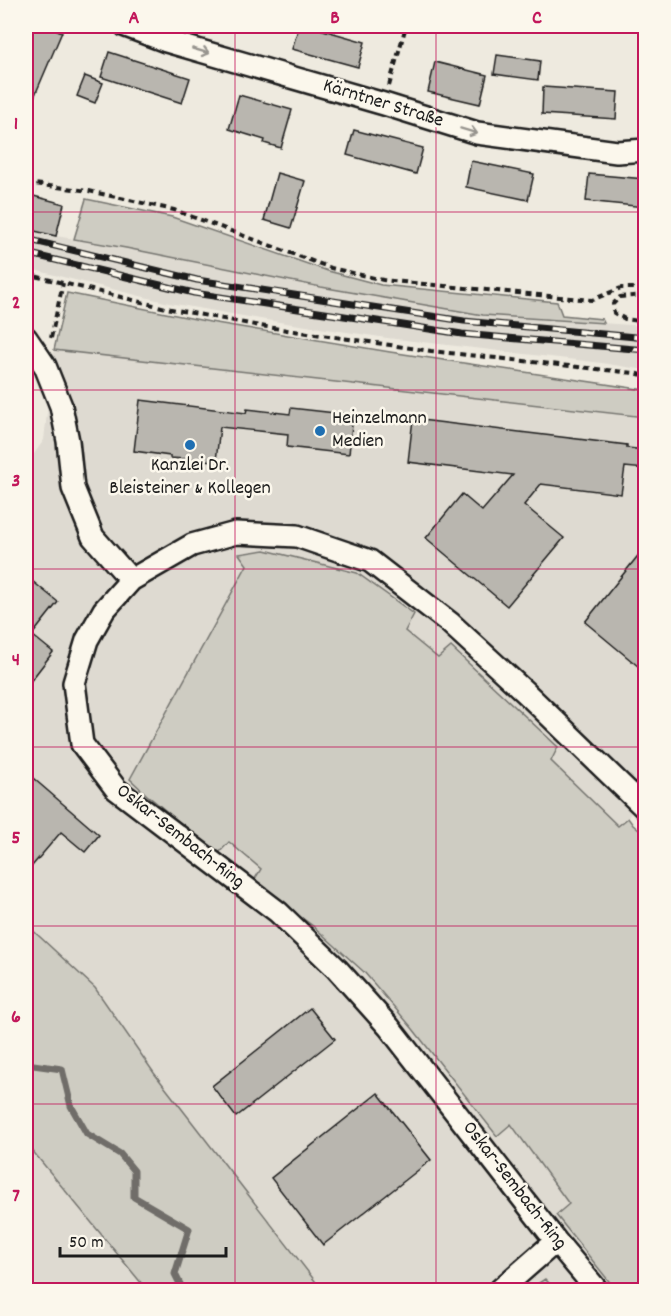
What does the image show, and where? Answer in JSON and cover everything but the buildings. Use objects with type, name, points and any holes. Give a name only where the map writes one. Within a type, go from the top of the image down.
[{"type":"street","name":"Kärntner Straße","points":[[126,26],[166,41],[477,133],[617,152],[645,150]]},
{"type":"street","points":[[26,338],[45,366],[61,405],[73,488],[93,537],[130,580]]},
{"type":"street","name":"Oskar-Sembach-Ring","points":[[597,1290],[389,1027],[338,969],[278,912],[116,789],[82,744],[74,683],[87,640],[104,610],[130,580],[192,544],[236,533],[297,537],[370,561],[450,622],[645,809]]},
{"type":"street","points":[[500,1290],[556,1241]]},
{"type":"path","points":[[384,104],[406,26]]},
{"type":"path","points":[[26,183],[89,190],[174,210],[331,268],[383,280],[592,300],[621,288],[645,288]]},
{"type":"path","points":[[26,274],[166,308],[260,326],[431,351],[645,376]]},
{"type":"path","points":[[45,366],[63,283]]},
{"type":"path","points":[[645,295],[620,297],[614,304],[614,313],[625,319],[645,322]]},
{"type":"shaded area","points":[[86,199],[172,217],[328,271],[381,285],[557,302],[562,315],[602,319],[604,323],[483,315],[321,287],[74,239]]},
{"type":"shaded area","points":[[26,229],[321,287],[483,315],[645,326],[645,370],[387,338],[169,303],[26,268]]},
{"type":"shaded area","points":[[67,293],[210,322],[390,352],[645,390],[645,417],[54,350]]},
{"type":"shaded area","points":[[54,350],[645,417],[645,787],[628,818],[618,827],[551,761],[557,746],[451,647],[438,659],[404,631],[414,614],[247,565],[130,779],[219,854],[229,842],[262,869],[253,881],[313,926],[364,972],[413,1029],[498,1136],[511,1124],[570,1205],[556,1216],[616,1290],[556,1290],[545,1279],[528,1290],[322,1290],[154,1073],[95,988],[26,924],[26,465],[44,440]]},
{"type":"shaded area","points":[[265,550],[357,573],[414,614],[405,631],[438,658],[451,647],[558,747],[551,761],[618,826],[628,818],[645,835],[645,1290],[616,1290],[556,1215],[569,1204],[511,1124],[497,1136],[413,1029],[364,972],[313,926],[253,882],[261,869],[229,842],[218,854],[130,779],[247,565],[239,554]]},
{"type":"shaded area","points":[[26,924],[95,988],[154,1073],[322,1290],[147,1290],[26,1143]]},
{"type":"shaded area","points":[[26,1143],[147,1290],[26,1290]]},
{"type":"shaded area","points":[[545,1279],[556,1290],[528,1290]]},
{"type":"waterway","points":[[26,1064],[62,1069],[71,1106],[87,1134],[120,1154],[134,1171],[134,1197],[189,1229],[175,1274],[183,1290]]},
{"type":"railway","points":[[26,239],[197,280],[464,321],[646,338]]},
{"type":"railway","points":[[26,253],[194,293],[462,334],[646,350]]},
{"type":"place","name":"Heinzelmann Medien","points":[[320,431]]},
{"type":"place","name":"Kanzlei Dr. Bleisteiner & Kollegen","points":[[190,445]]}]
